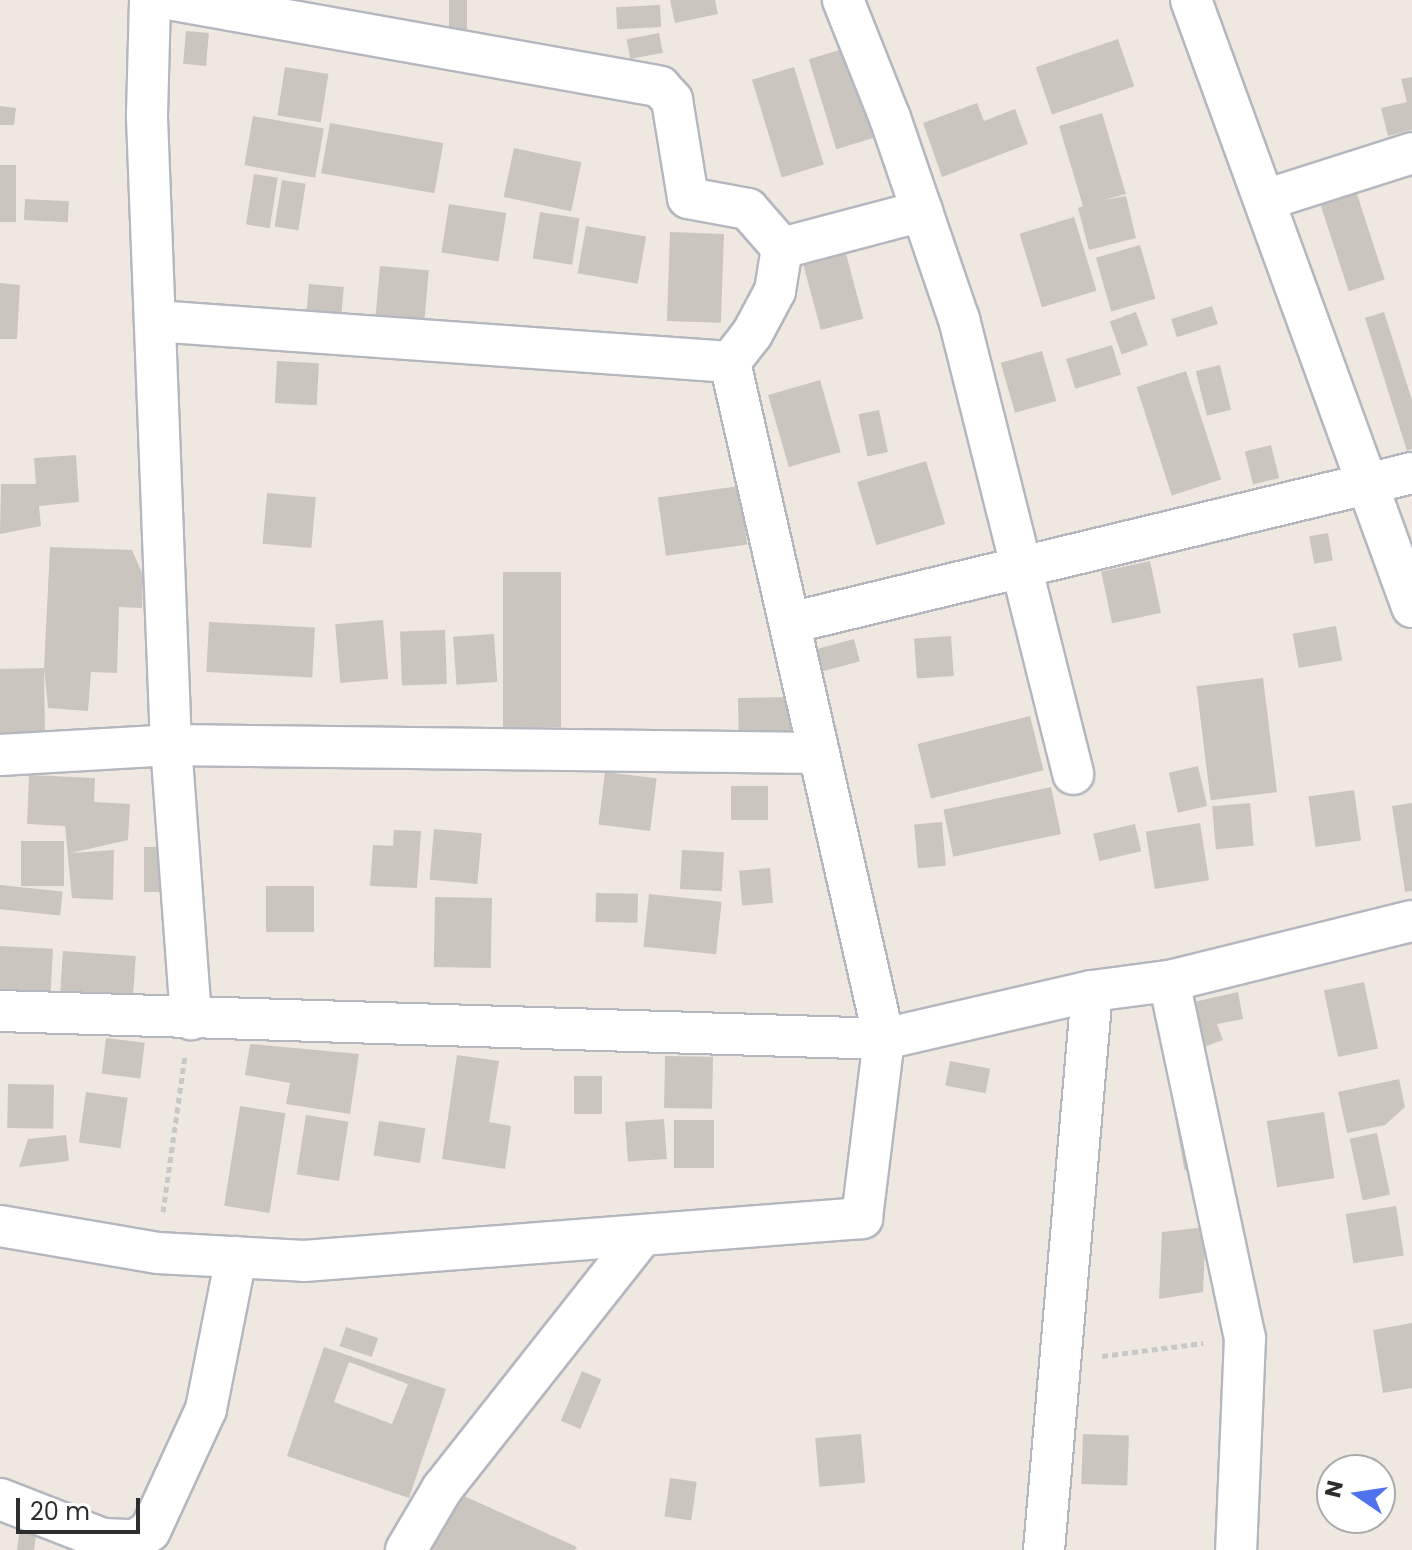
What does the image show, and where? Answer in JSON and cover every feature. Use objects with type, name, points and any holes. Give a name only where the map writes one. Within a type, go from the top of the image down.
[{"type":"street","points":[[150,0],[147,118],[171,745],[191,1019]]},
{"type":"street","points":[[174,0],[660,87],[672,100],[688,198],[748,209],[782,248]]},
{"type":"street","points":[[843,0],[959,319],[1073,774]]},
{"type":"street","points":[[1191,0],[1371,482],[1412,607]]},
{"type":"street","points":[[1265,200],[1412,153]]},
{"type":"street","points":[[782,248],[922,211]]},
{"type":"street","points":[[730,362],[752,334],[775,291],[782,248]]},
{"type":"street","points":[[155,321],[730,362]]},
{"type":"street","points":[[0,1226],[158,1253],[304,1261],[640,1238],[862,1218],[884,1039],[730,362]]},
{"type":"street","points":[[790,623],[1412,473]]},
{"type":"street","points":[[0,755],[171,745],[819,753]]},
{"type":"street","points":[[0,1011],[884,1039],[1092,991],[1169,981],[1412,921]]},
{"type":"street","points":[[1169,981],[1245,1338],[1236,1550]]},
{"type":"street","points":[[1044,1550],[1092,991]]},
{"type":"street","points":[[406,1550],[451,1477],[640,1238]]},
{"type":"street","points":[[0,1499],[103,1539],[135,1540],[150,1531],[206,1409],[236,1257]]},
{"type":"path","points":[[158,1253],[191,1019]]},
{"type":"path","points":[[1061,1362],[1245,1338]]},
{"type":"building","points":[[449,0],[467,0],[467,31],[449,31]]},
{"type":"building","points":[[670,0],[715,0],[718,14],[675,23]]},
{"type":"building","points":[[660,5],[661,27],[617,29],[616,7]]},
{"type":"building","points":[[186,31],[209,33],[206,66],[183,64]]},
{"type":"building","points":[[659,33],[663,53],[630,59],[627,39]]},
{"type":"building","points":[[1118,39],[1134,86],[1052,115],[1036,67]]},
{"type":"building","points":[[849,47],[876,137],[836,149],[809,59]]},
{"type":"building","points":[[285,67],[328,74],[321,122],[277,115]]},
{"type":"building","points":[[794,67],[824,165],[782,177],[752,80]]},
{"type":"building","points":[[1412,77],[1412,130],[1388,136],[1381,108],[1407,102],[1401,79]]},
{"type":"building","points":[[977,103],[984,121],[1015,109],[1028,144],[942,177],[923,123]]},
{"type":"building","points":[[0,106],[16,108],[14,125],[0,125]]},
{"type":"building","points":[[1102,113],[1126,194],[1104,200],[1126,196],[1136,238],[1089,250],[1078,208],[1083,206],[1059,126]]},
{"type":"building","points":[[253,116],[324,129],[315,178],[244,165]]},
{"type":"building","points":[[330,123],[443,143],[434,193],[321,173]]},
{"type":"building","points":[[514,148],[581,162],[571,211],[504,197]]},
{"type":"building","points":[[0,165],[16,165],[16,222],[0,222]]},
{"type":"building","points":[[254,174],[278,178],[270,228],[246,224]]},
{"type":"building","points":[[282,180],[306,184],[298,230],[275,226]]},
{"type":"building","points":[[1356,191],[1385,279],[1349,291],[1320,203]]},
{"type":"building","points":[[25,199],[69,201],[68,222],[24,220]]},
{"type":"building","points":[[449,204],[506,213],[499,261],[441,252]]},
{"type":"building","points":[[540,212],[580,218],[572,265],[533,258]]},
{"type":"building","points":[[1074,217],[1097,291],[1042,307],[1019,234]]},
{"type":"building","points":[[586,226],[646,237],[638,284],[578,273]]},
{"type":"building","points":[[670,232],[724,234],[721,323],[667,321]]},
{"type":"building","points":[[1140,245],[1155,299],[1111,312],[1096,258]]},
{"type":"building","points":[[846,254],[863,319],[821,330],[803,265]]},
{"type":"building","points":[[380,266],[429,270],[424,322],[375,318]]},
{"type":"building","points":[[0,283],[20,285],[17,339],[0,339]]},
{"type":"building","points":[[309,284],[344,287],[341,317],[306,314]]},
{"type":"building","points":[[1212,306],[1218,324],[1177,337],[1171,319]]},
{"type":"building","points":[[1136,312],[1148,345],[1122,354],[1110,322]]},
{"type":"building","points":[[1384,312],[1412,400],[1412,449],[1407,451],[1365,318]]},
{"type":"building","points":[[1112,345],[1121,375],[1075,389],[1066,359]]},
{"type":"building","points":[[1042,351],[1056,401],[1015,413],[1001,363]]},
{"type":"building","points":[[277,361],[319,363],[317,405],[275,403]]},
{"type":"building","points":[[1220,365],[1231,410],[1207,416],[1196,371]]},
{"type":"building","points":[[1186,371],[1221,479],[1172,495],[1137,387]]},
{"type":"building","points":[[820,380],[841,452],[789,467],[768,395]]},
{"type":"building","points":[[879,410],[888,452],[867,456],[858,414]]},
{"type":"building","points":[[1271,445],[1279,478],[1253,485],[1245,452]]},
{"type":"building","points":[[76,455],[79,502],[39,506],[41,526],[0,534],[1,484],[36,484],[34,458]]},
{"type":"building","points":[[926,461],[945,524],[876,545],[857,482]]},
{"type":"building","points":[[739,486],[747,544],[666,556],[658,497]]},
{"type":"building","points":[[267,493],[316,497],[311,548],[263,544]]},
{"type":"building","points":[[1328,533],[1333,561],[1314,564],[1309,536]]},
{"type":"building","points":[[50,547],[132,550],[143,575],[142,608],[119,607],[117,673],[91,672],[88,711],[48,708],[44,668]]},
{"type":"building","points":[[1150,561],[1161,613],[1112,623],[1101,571]]},
{"type":"building","points":[[503,572],[561,572],[561,727],[503,727]]},
{"type":"building","points":[[383,620],[388,679],[340,683],[335,624]]},
{"type":"building","points":[[209,622],[315,628],[312,677],[206,672]]},
{"type":"building","points":[[1336,626],[1342,660],[1299,668],[1293,634]]},
{"type":"building","points":[[445,630],[447,684],[402,686],[400,632]]},
{"type":"building","points":[[494,634],[497,682],[456,685],[453,637]]},
{"type":"building","points":[[951,636],[954,676],[917,678],[914,639]]},
{"type":"building","points":[[854,639],[860,661],[814,674],[808,651]]},
{"type":"building","points":[[44,668],[45,736],[0,737],[0,669]]},
{"type":"building","points":[[1263,678],[1277,792],[1211,800],[1196,686]]},
{"type":"building","points":[[791,697],[792,742],[739,743],[738,698]]},
{"type":"building","points":[[1030,716],[1044,770],[931,798],[917,744]]},
{"type":"building","points":[[1198,766],[1207,806],[1178,813],[1169,773]]},
{"type":"building","points":[[605,772],[657,778],[650,831],[599,825]]},
{"type":"building","points":[[29,775],[95,778],[94,802],[130,804],[128,840],[71,853],[114,850],[113,900],[72,898],[65,826],[27,824]]},
{"type":"building","points":[[731,786],[768,786],[768,820],[731,820]]},
{"type":"building","points":[[1051,787],[1061,834],[953,857],[943,810]]},
{"type":"building","points":[[1354,790],[1361,841],[1316,847],[1308,796]]},
{"type":"building","points":[[1250,803],[1254,846],[1216,849],[1212,806]]},
{"type":"building","points":[[1412,803],[1412,891],[1405,892],[1392,806]]},
{"type":"building","points":[[942,822],[946,866],[918,868],[914,824]]},
{"type":"building","points":[[1200,823],[1209,880],[1155,889],[1146,832]]},
{"type":"building","points":[[1135,824],[1141,851],[1099,861],[1093,834]]},
{"type":"building","points":[[434,829],[482,833],[477,884],[430,880]]},
{"type":"building","points":[[394,830],[421,831],[417,888],[370,886],[373,845],[393,846]]},
{"type":"building","points":[[21,841],[64,841],[64,886],[21,886]]},
{"type":"building","points":[[144,847],[169,847],[169,892],[144,892]]},
{"type":"building","points":[[682,850],[724,852],[722,891],[680,889]]},
{"type":"building","points":[[770,868],[773,903],[742,906],[739,871]]},
{"type":"building","points":[[0,885],[63,892],[60,915],[0,909]]},
{"type":"building","points":[[266,886],[314,886],[314,932],[266,932]]},
{"type":"building","points":[[596,893],[638,894],[637,923],[595,922]]},
{"type":"building","points":[[649,894],[722,902],[716,954],[643,947]]},
{"type":"building","points":[[435,897],[492,898],[491,968],[434,967]]},
{"type":"building","points":[[0,946],[53,949],[50,1000],[0,997]]},
{"type":"building","points":[[63,951],[136,956],[132,1007],[59,1002]]},
{"type":"building","points":[[1364,982],[1378,1049],[1338,1057],[1324,991]]},
{"type":"building","points":[[1238,992],[1243,1019],[1217,1024],[1223,1040],[1201,1048],[1189,1003]]},
{"type":"building","points":[[106,1038],[145,1043],[140,1078],[102,1074]]},
{"type":"building","points":[[250,1044],[359,1054],[350,1114],[286,1104],[290,1083],[245,1075]]},
{"type":"building","points":[[457,1055],[499,1061],[489,1122],[511,1126],[505,1169],[442,1159]]},
{"type":"building","points":[[665,1056],[713,1057],[712,1109],[664,1108]]},
{"type":"building","points":[[950,1061],[990,1069],[985,1093],[945,1086]]},
{"type":"building","points":[[574,1076],[602,1076],[602,1114],[574,1114]]},
{"type":"building","points":[[1399,1079],[1405,1107],[1385,1125],[1347,1133],[1338,1092]]},
{"type":"building","points":[[8,1084],[54,1085],[53,1129],[7,1128]]},
{"type":"building","points":[[86,1092],[128,1098],[120,1148],[79,1143]]},
{"type":"building","points":[[240,1106],[285,1113],[270,1213],[224,1206]]},
{"type":"building","points":[[1324,1112],[1334,1178],[1277,1187],[1267,1121]]},
{"type":"building","points":[[306,1115],[348,1122],[339,1181],[297,1174]]},
{"type":"building","points":[[1193,1115],[1202,1167],[1184,1170],[1175,1118]]},
{"type":"building","points":[[664,1119],[667,1159],[628,1162],[625,1122]]},
{"type":"building","points":[[674,1120],[714,1120],[714,1168],[674,1168]]},
{"type":"building","points":[[379,1121],[425,1128],[420,1163],[374,1156]]},
{"type":"building","points":[[1377,1133],[1390,1195],[1363,1200],[1350,1139]]},
{"type":"building","points":[[66,1135],[69,1161],[19,1167],[28,1139]]},
{"type":"building","points":[[1396,1206],[1404,1255],[1353,1263],[1346,1214]]},
{"type":"building","points":[[1206,1227],[1203,1292],[1159,1299],[1162,1232]]},
{"type":"building","points":[[1412,1323],[1412,1388],[1383,1393],[1373,1330]]},
{"type":"building","points":[[346,1327],[378,1338],[372,1357],[339,1346]]},
{"type":"building","points":[[324,1347],[446,1389],[409,1498],[287,1456]],"holes":[[[349,1362],[408,1384],[392,1424],[334,1402]]]},
{"type":"building","points":[[582,1371],[601,1379],[580,1429],[561,1421]]},
{"type":"building","points":[[861,1434],[865,1483],[819,1487],[815,1438]]},
{"type":"building","points":[[1083,1434],[1129,1436],[1127,1486],[1081,1484]]},
{"type":"building","points":[[670,1478],[697,1482],[691,1520],[665,1517]]},
{"type":"building","points":[[453,1491],[577,1547],[575,1550],[426,1550]]},
{"type":"building","points":[[20,1526],[37,1529],[34,1550],[17,1550]]}]
